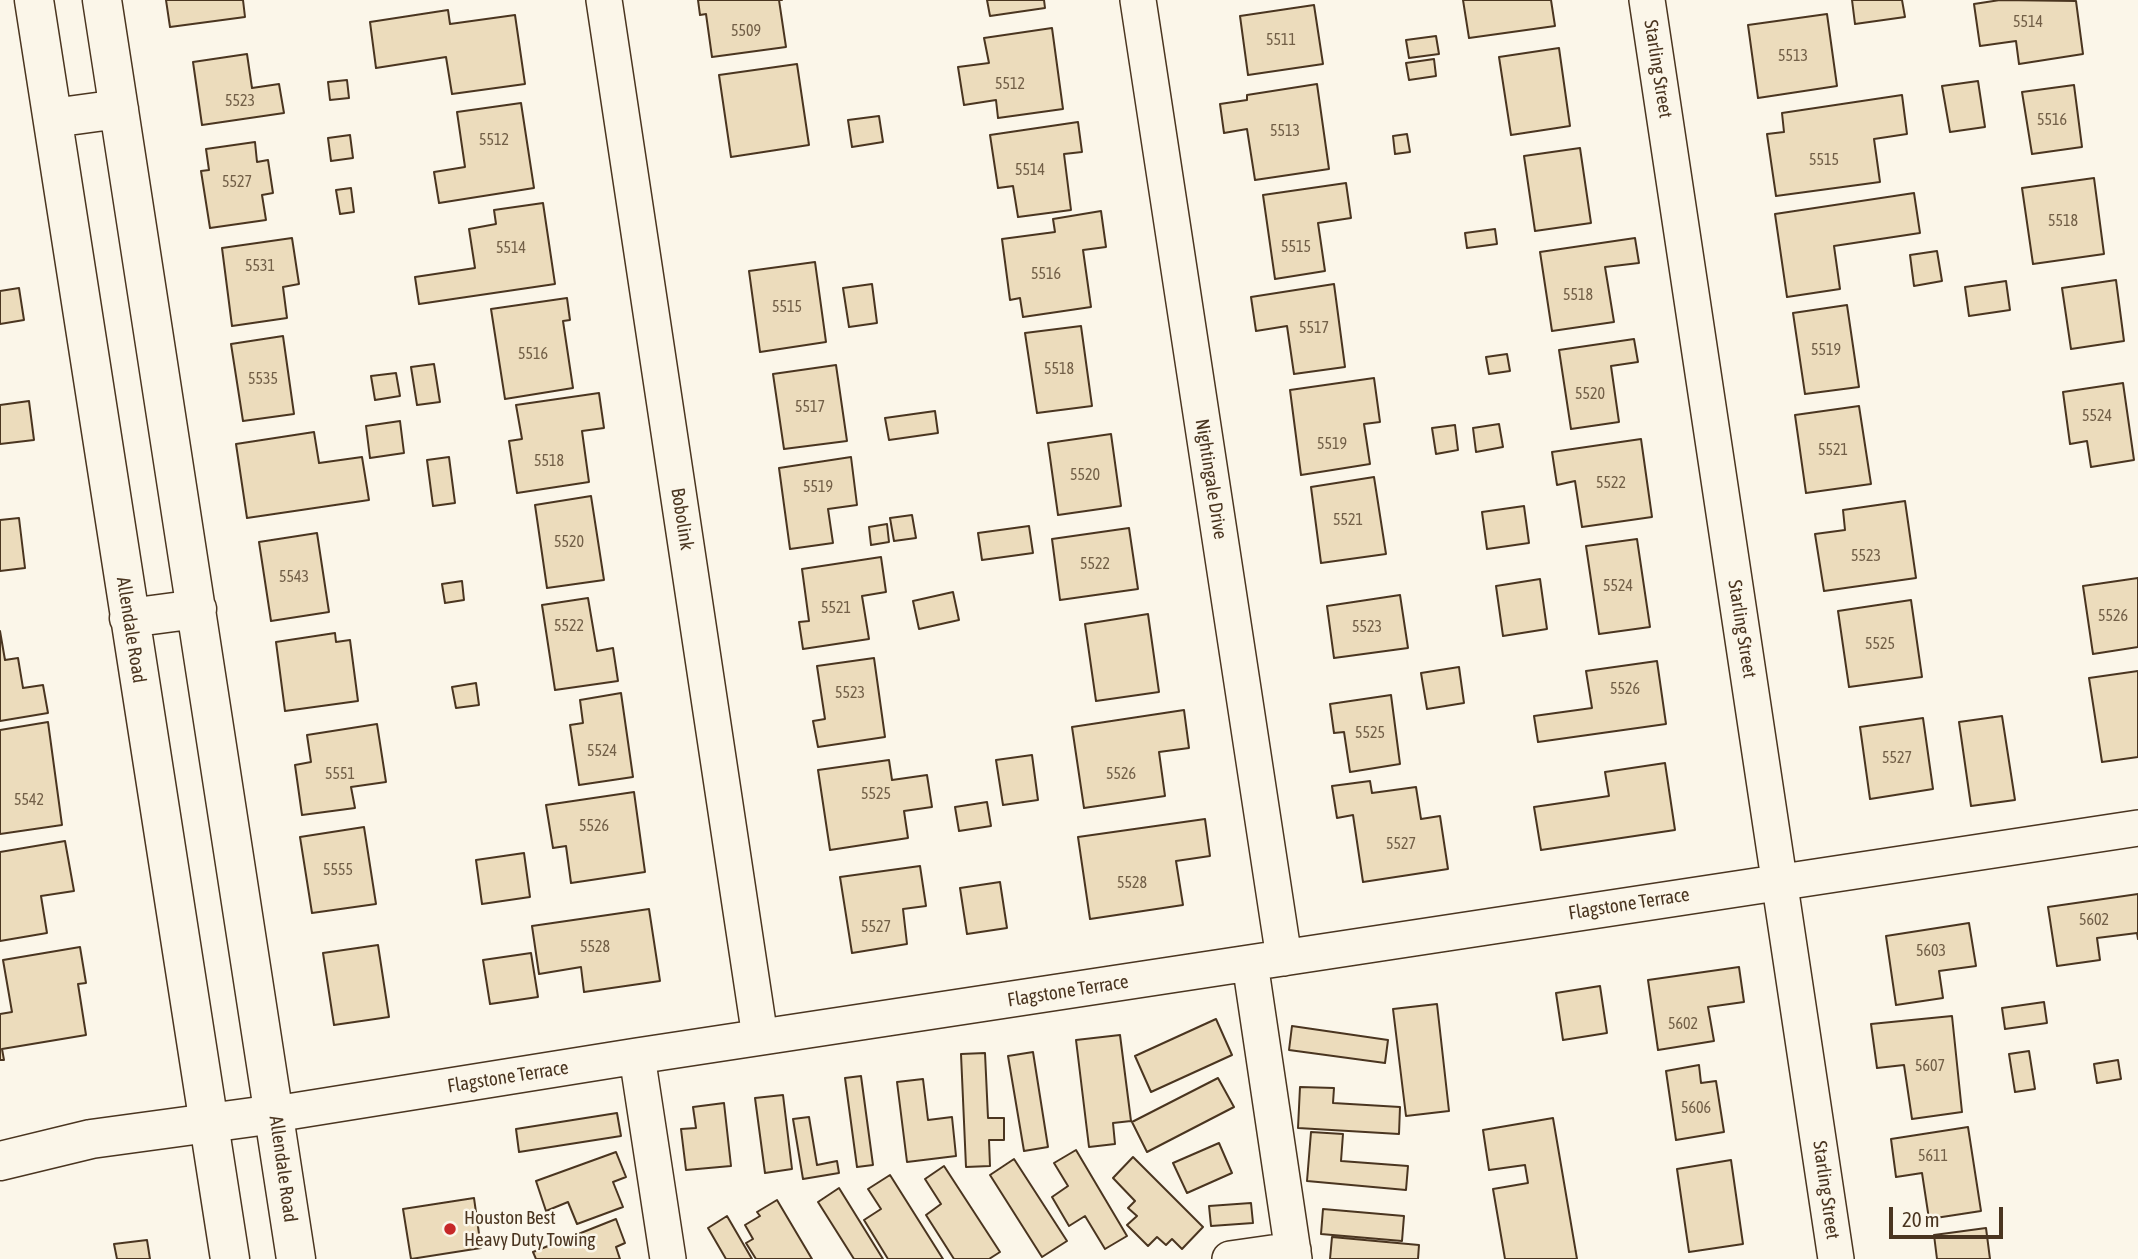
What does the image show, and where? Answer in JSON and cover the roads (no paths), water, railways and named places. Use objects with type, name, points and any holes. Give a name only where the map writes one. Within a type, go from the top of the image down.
[{"type":"main road","name":"Allendale Road","points":[[34,0],[230,1259]]},
{"type":"main road","name":"Allendale Road","points":[[102,0],[296,1259]]},
{"type":"main road","points":[[53,118],[119,109]]},
{"type":"main road","points":[[129,618],[197,609]]},
{"type":"main road","name":"Flagstone Terrace","points":[[0,1161],[91,1139],[275,1114]]},
{"type":"street","name":"Bobolink","points":[[604,0],[760,1037]]},
{"type":"street","name":"Nightingale Drive","points":[[1138,0],[1284,958]]},
{"type":"street","name":"Starling Street","points":[[1647,0],[1836,1259]]},
{"type":"street","name":"Flagstone Terrace","points":[[275,1114],[760,1037],[2138,828]]},
{"type":"street","points":[[1230,1259],[1294,1254],[1250,963]]},
{"type":"street","points":[[637,1056],[668,1259]]},
{"type":"place","name":"Houston Best Heavy Duty Towing","points":[[450,1229]]}]
